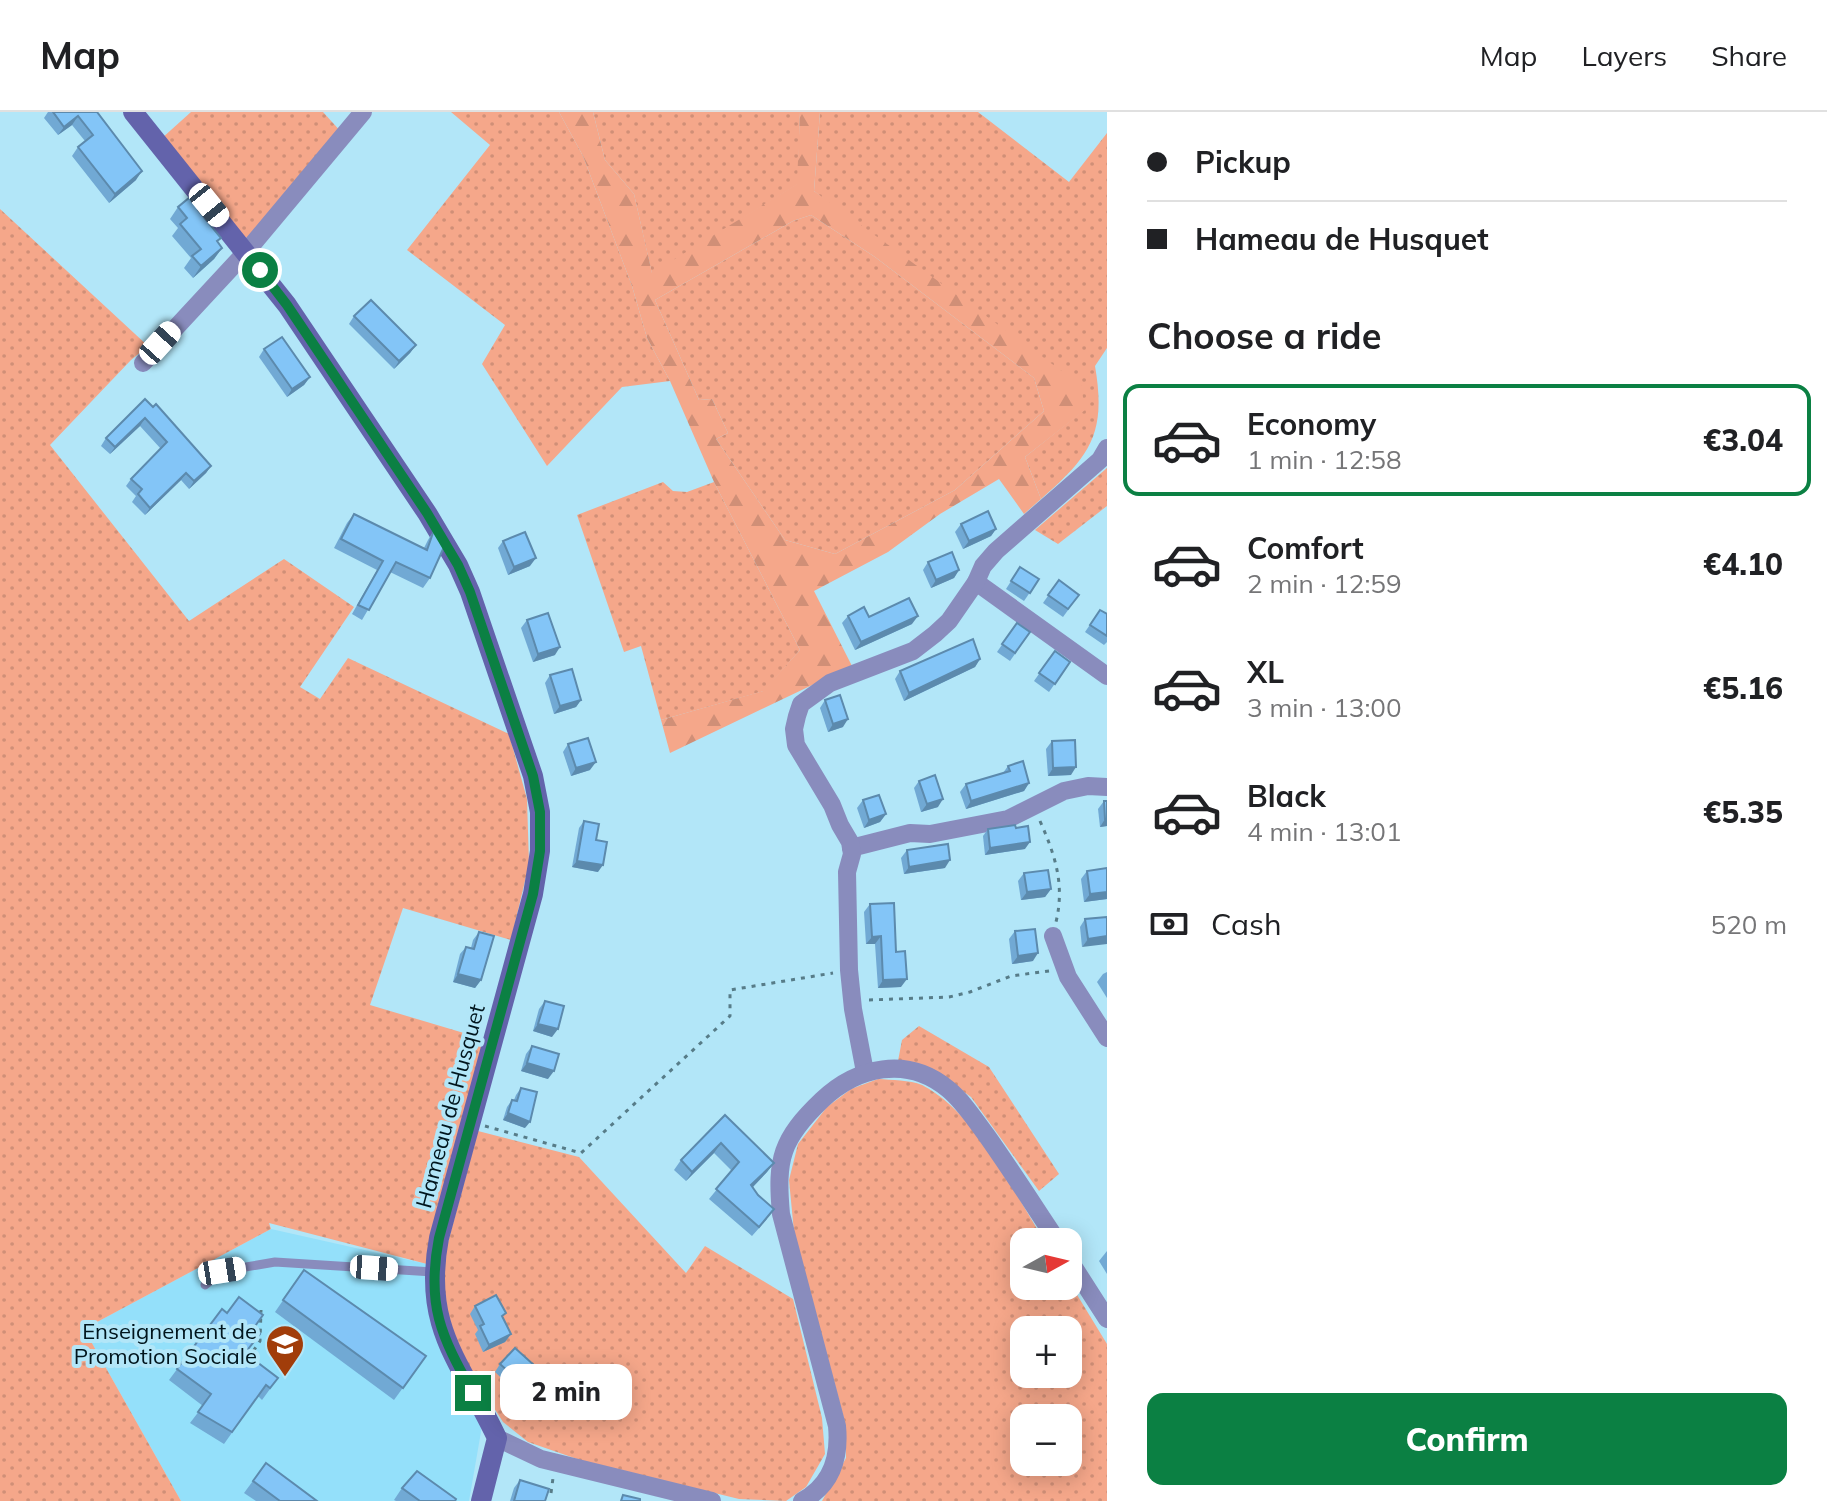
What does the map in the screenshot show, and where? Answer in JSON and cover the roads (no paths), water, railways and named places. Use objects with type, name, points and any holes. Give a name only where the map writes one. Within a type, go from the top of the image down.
[{"type":"street","name":"Hameau de Husquet","points":[[133,112],[287,305],[427,513],[458,565],[475,606],[533,776],[540,812],[540,851],[533,894],[439,1238],[433,1272],[433,1295],[445,1338],[497,1438]]},
{"type":"street","points":[[143,363],[246,252],[363,112]]},
{"type":"street","points":[[865,1072],[849,970],[847,872],[851,848],[832,805],[796,745],[794,729],[801,704],[812,693],[830,683],[913,651],[949,621],[976,582],[983,566],[996,551],[1100,460],[1107,448]]},
{"type":"street","points":[[976,582],[1107,676]]},
{"type":"street","points":[[851,848],[910,833],[930,834],[1008,819],[1064,791],[1088,786],[1107,787]]},
{"type":"street","points":[[1053,936],[1065,969],[1107,1038]]},
{"type":"street","points":[[802,1501],[815,1494],[826,1479],[835,1465],[839,1448],[837,1426],[781,1214],[778,1184],[782,1154],[795,1128],[836,1087],[865,1072],[898,1067],[925,1076],[947,1088],[991,1142],[1049,1228]]},
{"type":"street","points":[[1082,1279],[1107,1319]]},
{"type":"street","points":[[481,1501],[497,1438],[541,1459],[712,1501]]},
{"type":"lane","points":[[205,1285],[222,1271],[275,1262],[433,1272]]},
{"type":"place","name":"Enseignement de Promotion Sociale","points":[[285,1378]]}]
